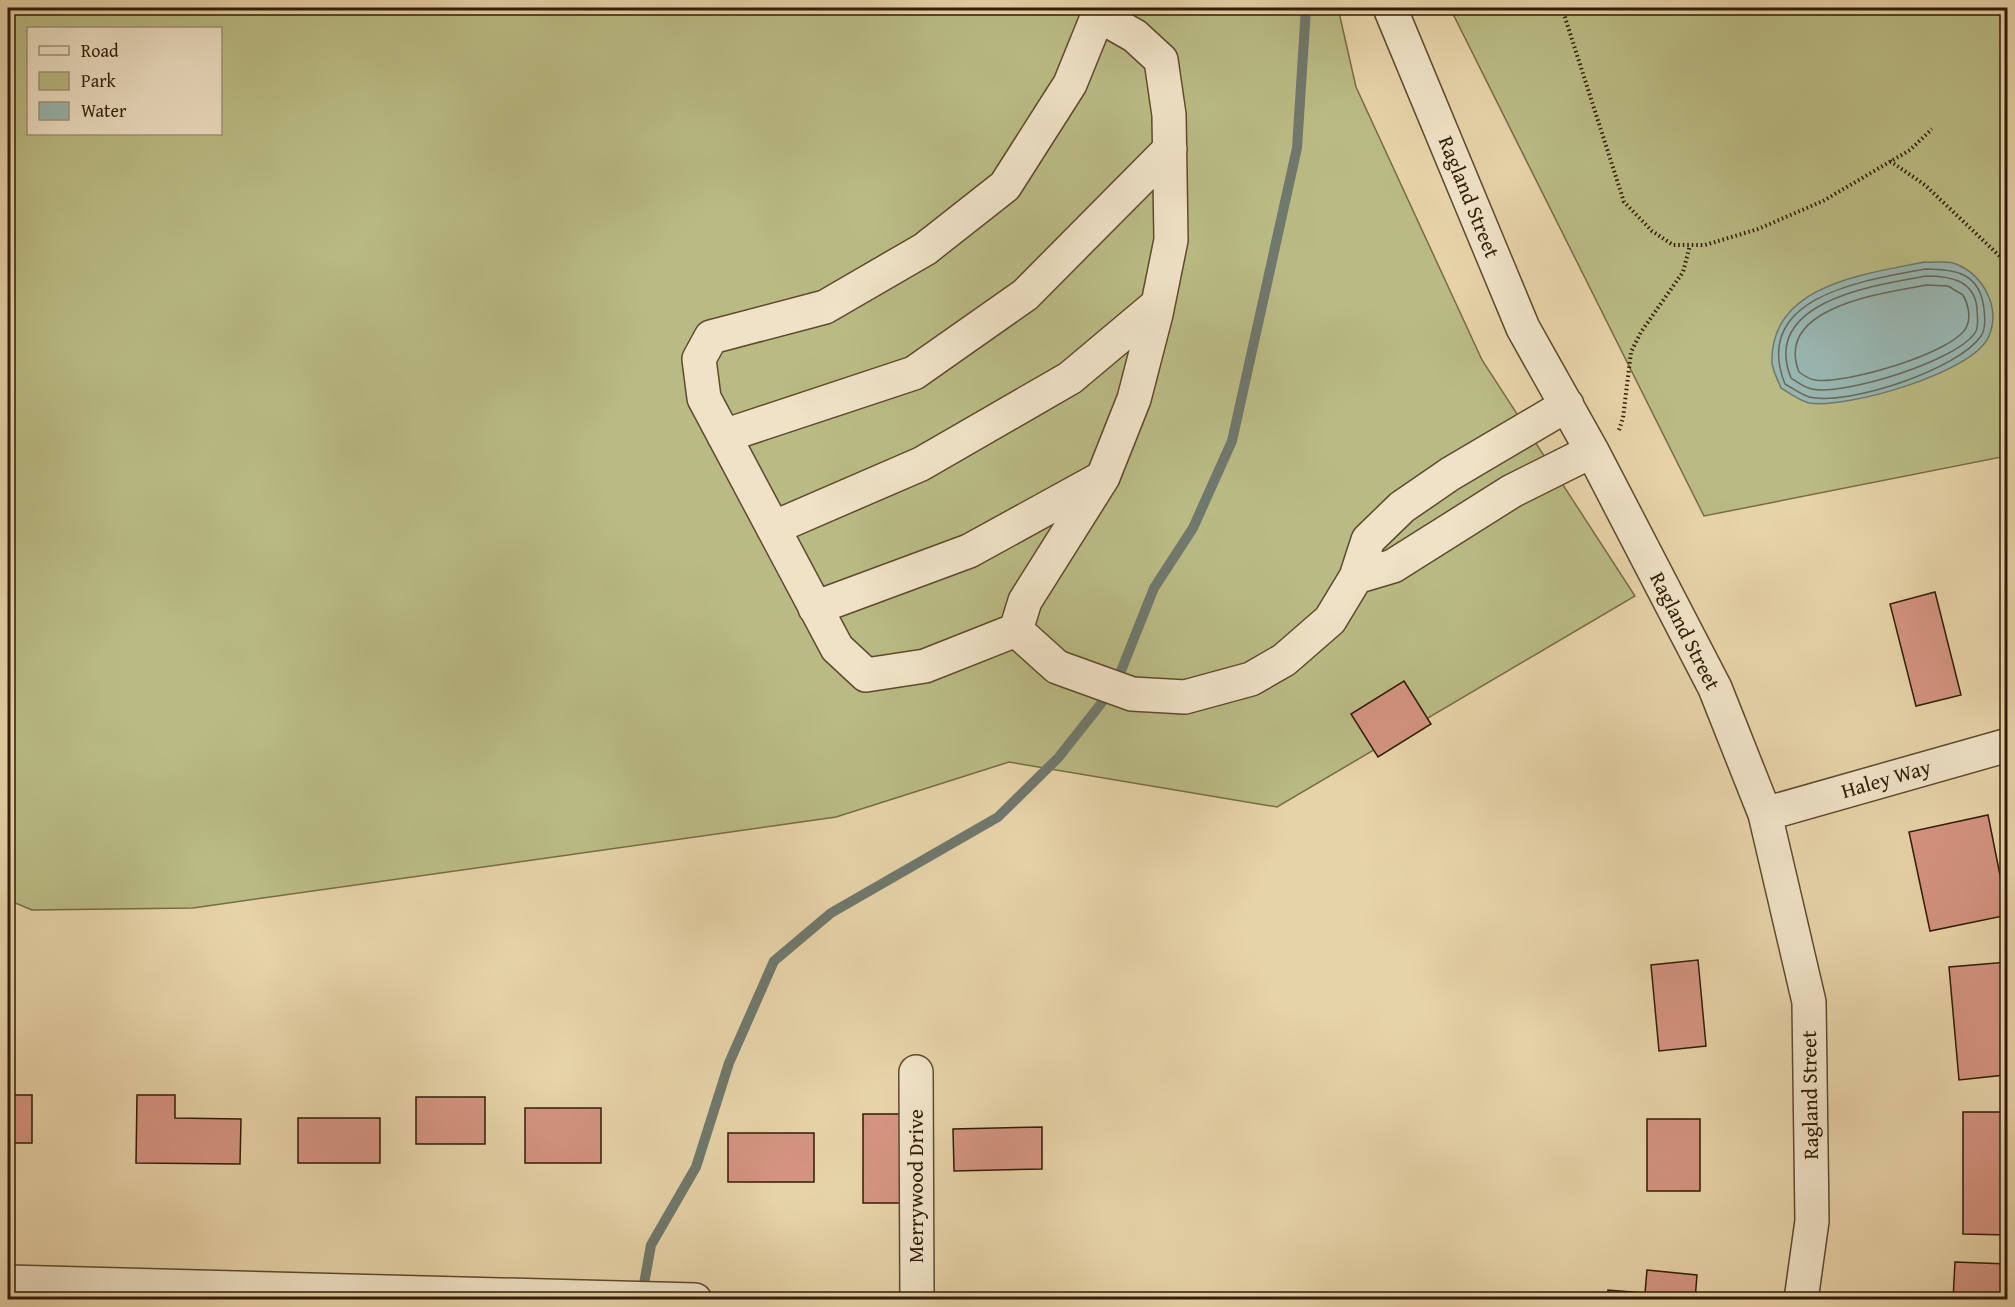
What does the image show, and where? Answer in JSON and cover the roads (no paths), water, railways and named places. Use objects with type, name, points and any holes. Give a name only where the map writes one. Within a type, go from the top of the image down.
[{"type":"street","name":"Ragland Street","points":[[1390,8],[1523,328],[1592,451],[1715,688],[1765,814],[1809,1002],[1812,1221],[1801,1299]]},
{"type":"street","points":[[1098,11],[1135,36],[1161,60],[1169,115],[1171,240],[1134,399],[1103,477],[1024,601],[1016,630],[925,666],[866,675],[837,648],[724,436],[704,398],[699,359],[711,337],[825,307],[925,249],[1005,186],[1070,84],[1098,11]]},
{"type":"street","points":[[724,436],[914,373],[1026,295],[1170,149]]},
{"type":"street","points":[[773,528],[921,464],[1070,378],[1157,305]]},
{"type":"street","points":[[1016,630],[1057,667],[1132,694],[1185,697],[1251,679],[1284,660],[1330,620],[1356,577],[1368,540],[1402,507],[1450,474],[1567,405]]},
{"type":"street","points":[[1356,577],[1393,566],[1512,491],[1592,451]]},
{"type":"street","points":[[815,608],[969,551],[1103,477]]},
{"type":"street","name":"Haley Way","points":[[1765,814],[2007,745]]},
{"type":"street","name":"Merrywood Drive","points":[[916,1072],[917,1299]]},
{"type":"street","points":[[8,1281],[173,1292],[695,1299]]},
{"type":"water","points":[[1924,262],[1956,264],[1974,276],[1987,293],[1993,314],[1992,325],[1989,336],[1978,350],[1960,363],[1935,375],[1907,386],[1851,400],[1809,403],[1781,388],[1772,365],[1776,336],[1787,315],[1804,299],[1850,278]]},
{"type":"waterway","points":[[642,1295],[651,1245],[696,1167],[729,1063],[774,961],[831,913],[998,817],[1058,758],[1115,686],[1154,588],[1193,528],[1232,441],[1297,148],[1306,8]]}]
